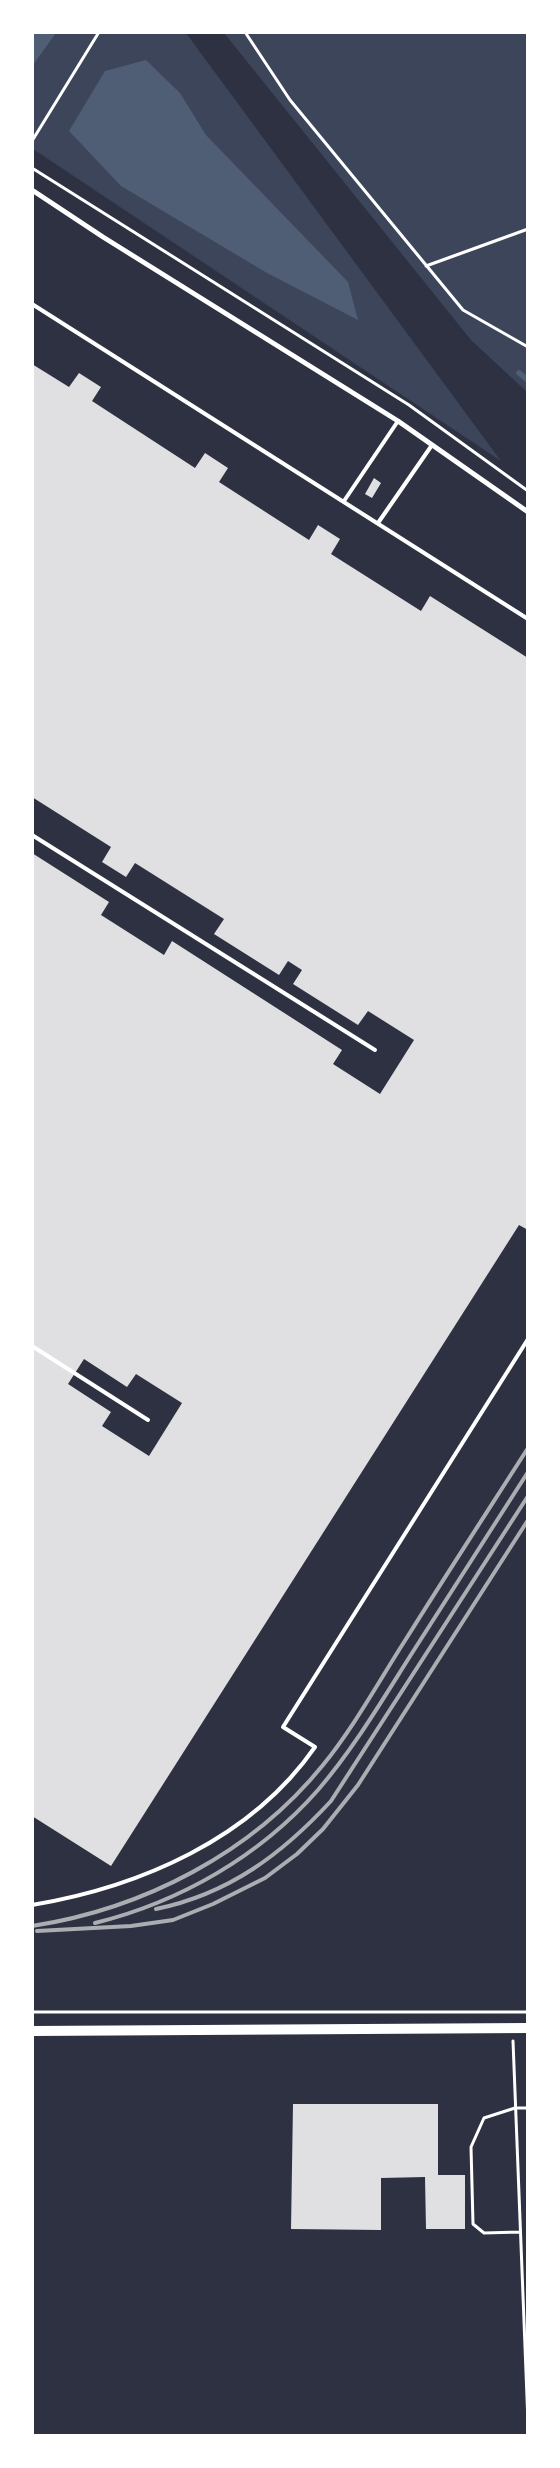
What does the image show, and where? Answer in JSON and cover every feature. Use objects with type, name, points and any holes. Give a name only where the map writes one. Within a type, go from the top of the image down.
[{"type":"main road","points":[[32,2031],[528,2028]]},
{"type":"street","points":[[32,190],[103,237],[398,421],[528,512]]},
{"type":"lane","points":[[32,304],[528,619]]},
{"type":"lane","points":[[344,501],[398,421]]},
{"type":"lane","points":[[378,523],[432,444]]},
{"type":"lane","points":[[32,835],[374,1050]]},
{"type":"lane","points":[[32,1905],[76,1898],[109,1888],[172,1863],[240,1822],[296,1772],[315,1747],[283,1727],[528,1339]]},
{"type":"lane","points":[[32,1346],[148,1420]]},
{"type":"path","points":[[32,141],[99,32]]},
{"type":"path","points":[[245,32],[290,100],[463,310],[528,347]]},
{"type":"path","points":[[32,168],[409,405],[528,491]]},
{"type":"path","points":[[426,266],[528,229]]},
{"type":"path","points":[[32,2012],[528,2012]]},
{"type":"path","points":[[512,2028],[528,2422]]},
{"type":"path","points":[[520,2232],[484,2233],[476,2227],[472,2219],[471,2147],[482,2120],[488,2116],[516,2108],[528,2108]]},
{"type":"shaded area","points":[[32,33],[186,33],[501,461],[33,149]]},
{"type":"shaded area","points":[[32,33],[56,33],[33,65]]},
{"type":"shaded area","points":[[224,33],[527,33],[527,392],[471,340]]},
{"type":"shaded area","points":[[146,60],[180,93],[206,135],[348,282],[358,320],[267,273],[121,186],[69,131],[105,71]]},
{"type":"building","points":[[32,364],[69,387],[79,373],[101,387],[92,401],[195,468],[205,453],[228,468],[219,482],[309,540],[318,525],[340,539],[331,554],[421,611],[430,596],[528,658],[528,1230],[519,1225],[111,1866],[32,1816],[32,853],[109,902],[101,915],[164,955],[172,941],[342,1050],[333,1064],[380,1094],[414,1040],[368,1011],[358,1025],[293,984],[302,970],[288,961],[279,975],[214,934],[224,919],[135,863],[126,877],[102,862],[111,847],[32,797]],"holes":[[[84,1359],[127,1387],[136,1374],[182,1403],[149,1456],[102,1426],[111,1412],[68,1384]]]},
{"type":"building","points":[[374,478],[381,483],[372,498],[365,494]]},
{"type":"building","points":[[293,2104],[438,2104],[438,2175],[465,2175],[465,2229],[426,2229],[425,2177],[381,2178],[381,2230],[291,2229]]},
{"type":"waterway","points":[[519,373],[528,380]]},
{"type":"railway","points":[[32,1926],[73,1918],[114,1906],[154,1891],[192,1872],[229,1850],[263,1825],[295,1796],[323,1765],[356,1720],[528,1448]]},
{"type":"railway","points":[[95,1923],[158,1903],[188,1889],[244,1856],[271,1836],[295,1814],[332,1774],[357,1739],[528,1472]]},
{"type":"railway","points":[[156,1909],[182,1902],[231,1882],[273,1855],[331,1801],[528,1496]]},
{"type":"railway","points":[[37,1931],[131,1926],[173,1920],[213,1904],[265,1878],[297,1854],[323,1829],[358,1785],[528,1520]]}]
